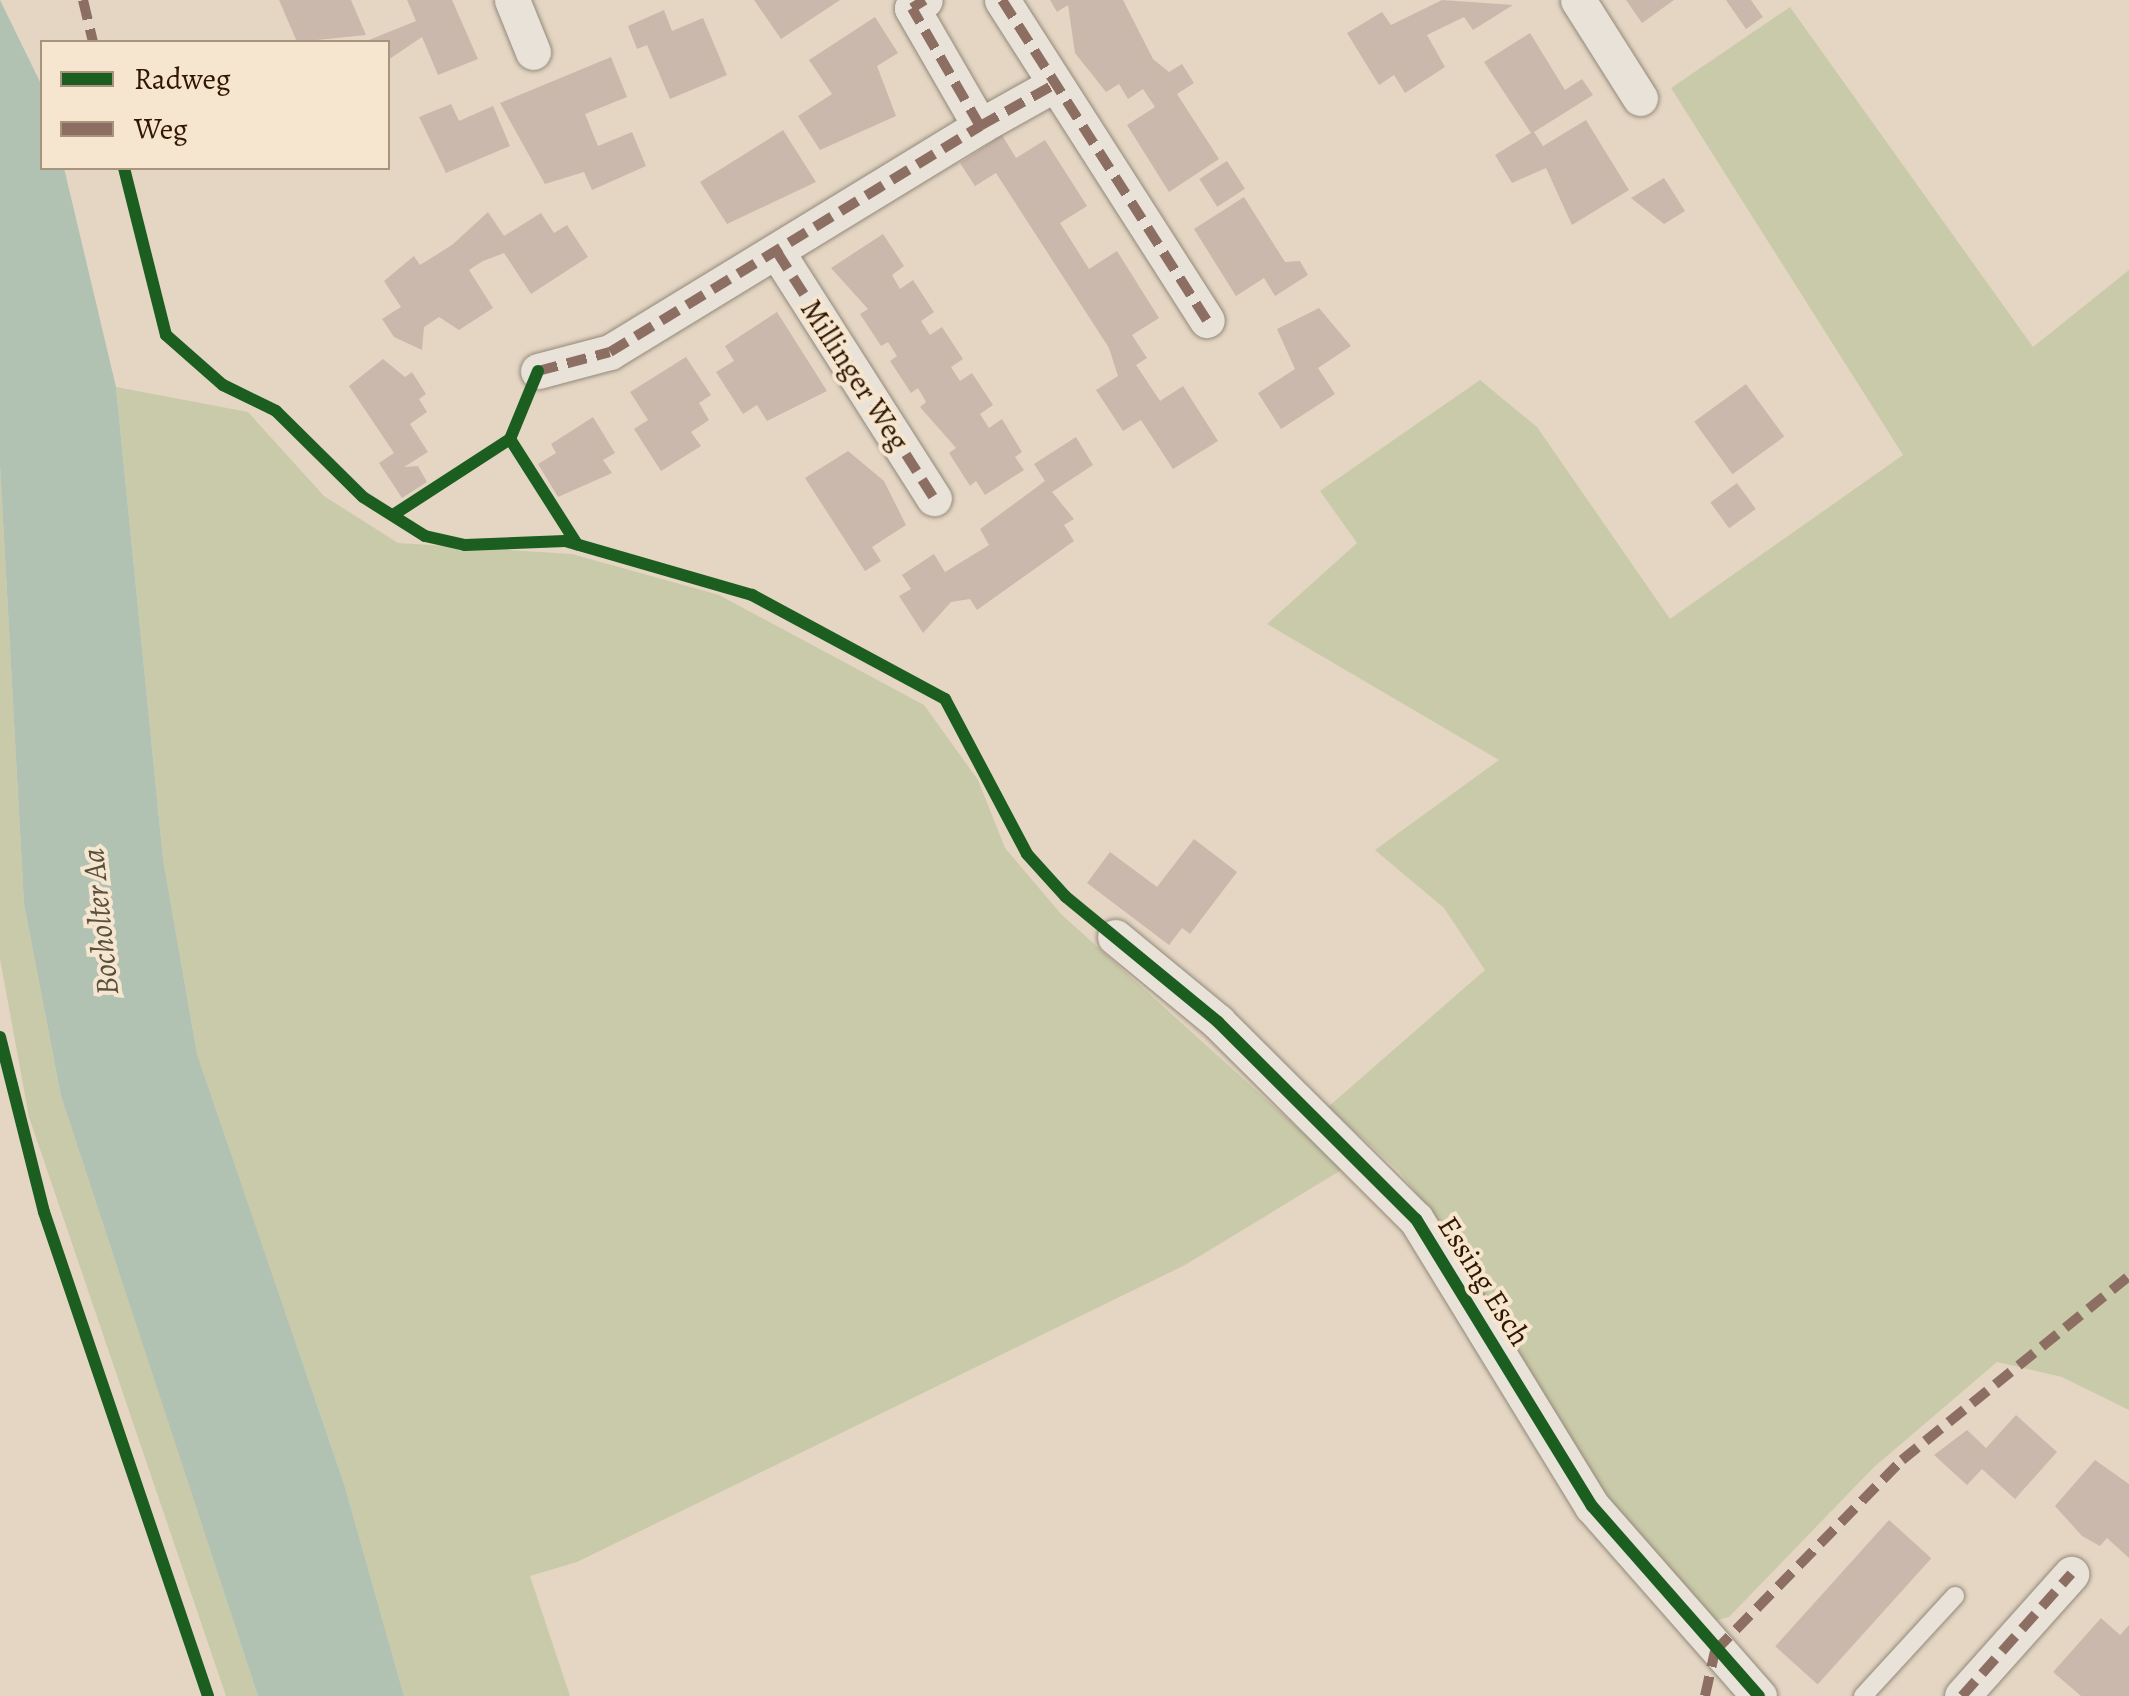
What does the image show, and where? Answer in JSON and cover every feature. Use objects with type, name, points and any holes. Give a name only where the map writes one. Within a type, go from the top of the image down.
[{"type":"street","points":[[512,0],[533,52]]},
{"type":"street","points":[[926,0],[912,8],[980,126]]},
{"type":"street","points":[[1002,0],[1207,320]]},
{"type":"street","points":[[1578,0],[1640,98]]},
{"type":"street","points":[[538,370],[610,352],[1055,84]]},
{"type":"street","name":"Millinger Weg","points":[[777,252],[934,498]]},
{"type":"street","name":"Essing Esch","points":[[1114,937],[1218,1022],[1416,1218],[1592,1506],[1759,1696]]},
{"type":"street","points":[[1962,1696],[2070,1574]]},
{"type":"lane","points":[[1863,1696],[1955,1596]]},
{"type":"green space","points":[[1790,7],[2033,347],[2129,270],[2129,1410],[2062,1377],[1997,1362],[1874,1467],[1729,1617],[1705,1623],[1623,1537],[1442,1226],[1399,1171],[1328,1107],[1485,970],[1444,908],[1375,850],[1499,760],[1267,624],[1357,543],[1320,491],[1480,380],[1537,427],[1670,619],[1903,455],[1671,88]]},
{"type":"green space","points":[[116,387],[248,412],[324,496],[398,543],[572,554],[719,595],[924,705],[978,780],[1005,848],[1061,914],[1343,1169],[1185,1265],[577,1562],[530,1576],[570,1696],[404,1696],[345,1487],[197,1054],[163,859]]},
{"type":"green space","points":[[0,465],[24,904],[61,1096],[258,1696],[226,1696],[29,1117],[0,959]]},
{"type":"water","name":"Bocholter Aa","points":[[0,0],[40,82],[40,170],[64,170],[116,387],[163,859],[197,1054],[345,1487],[404,1696],[258,1696],[61,1096],[24,904],[0,465]]},
{"type":"building","points":[[279,0],[351,0],[366,35],[317,40],[296,40]]},
{"type":"building","points":[[407,0],[452,0],[478,59],[438,75],[422,37],[390,59],[390,40],[369,40],[416,21]]},
{"type":"building","points":[[754,0],[840,0],[781,39]]},
{"type":"building","points":[[1050,0],[1123,0],[1153,59],[1169,72],[1182,64],[1194,83],[1177,94],[1219,159],[1169,192],[1127,125],[1155,107],[1143,89],[1128,99],[1119,84],[1106,92],[1075,53],[1068,5],[1057,12]]},
{"type":"building","points":[[1442,0],[1513,5],[1473,30],[1464,17],[1427,35],[1445,67],[1405,93],[1394,75],[1379,85],[1347,33],[1382,12],[1391,25]]},
{"type":"building","points":[[1626,0],[1674,0],[1642,23]]},
{"type":"building","points":[[1726,0],[1751,0],[1763,17],[1746,29]]},
{"type":"building","points":[[664,10],[672,31],[703,18],[727,75],[670,99],[647,45],[637,49],[628,26]]},
{"type":"building","points":[[875,17],[898,53],[877,66],[896,116],[820,150],[798,116],[832,94],[809,60]]},
{"type":"building","points":[[1530,33],[1565,90],[1582,79],[1593,95],[1534,132],[1543,146],[1586,120],[1629,190],[1572,225],[1546,168],[1512,183],[1495,155],[1531,133],[1484,62]]},
{"type":"building","points":[[611,57],[627,97],[585,114],[598,146],[632,132],[646,166],[592,190],[584,172],[545,184],[500,103]]},
{"type":"building","points":[[451,104],[459,121],[493,106],[510,146],[446,173],[419,117]]},
{"type":"building","points":[[783,130],[816,182],[727,224],[700,182]]},
{"type":"building","points":[[1002,135],[1016,158],[1045,140],[1087,206],[1060,223],[1089,269],[1117,251],[1159,318],[1132,335],[1147,358],[1136,365],[1160,401],[1183,386],[1218,441],[1173,469],[1141,420],[1123,431],[1096,390],[1118,376],[1109,348],[996,173],[975,186],[960,163]]},
{"type":"building","points":[[1227,161],[1245,189],[1217,207],[1199,179]]},
{"type":"building","points":[[1664,178],[1685,211],[1664,224],[1631,198]]},
{"type":"building","points":[[1244,197],[1285,262],[1300,261],[1308,275],[1275,296],[1264,278],[1236,296],[1194,229]]},
{"type":"building","points":[[488,212],[504,236],[541,213],[554,233],[567,225],[588,257],[531,294],[504,253],[483,261],[469,270],[493,308],[459,330],[439,317],[424,327],[422,350],[394,337],[382,319],[401,307],[384,281],[414,256],[420,265],[452,245]]},
{"type":"building","points":[[883,234],[904,266],[892,275],[900,289],[913,280],[934,312],[921,321],[930,335],[942,327],[963,359],[951,367],[960,381],[972,373],[993,405],[980,414],[989,428],[1002,419],[1022,452],[1015,457],[1024,470],[985,495],[976,481],[970,486],[949,453],[956,448],[920,407],[926,402],[918,388],[911,393],[890,361],[897,356],[888,342],[881,346],[860,314],[868,309],[831,268]]},
{"type":"building","points":[[1319,308],[1351,346],[1318,368],[1335,394],[1281,429],[1258,393],[1295,369],[1277,329]]},
{"type":"building","points":[[777,312],[827,391],[767,421],[757,405],[743,414],[716,372],[734,361],[725,346]]},
{"type":"building","points":[[686,357],[711,395],[699,403],[709,420],[691,432],[701,446],[661,471],[634,429],[648,420],[630,392]]},
{"type":"building","points":[[383,359],[405,377],[412,372],[426,394],[419,399],[427,412],[410,424],[428,452],[404,467],[418,466],[427,482],[402,498],[379,463],[394,453],[349,386]]},
{"type":"building","points":[[1746,384],[1784,437],[1732,474],[1694,422]]},
{"type":"building","points":[[593,417],[615,453],[603,460],[612,473],[558,497],[538,464],[556,453],[551,444]]},
{"type":"building","points":[[1076,437],[1093,465],[1052,492],[1074,519],[1064,525],[1074,541],[977,610],[970,599],[951,602],[923,633],[899,596],[911,589],[902,575],[934,554],[945,572],[989,545],[980,529],[1045,481],[1034,464]]},
{"type":"building","points":[[848,451],[884,481],[906,525],[872,547],[881,561],[865,571],[805,478]]},
{"type":"building","points":[[1737,483],[1756,509],[1729,528],[1710,502]]},
{"type":"building","points":[[1194,839],[1237,872],[1190,934],[1182,928],[1169,945],[1087,883],[1110,852],[1157,887]]},
{"type":"building","points":[[2016,1415],[2057,1452],[2015,1499],[1982,1469],[1967,1485],[1934,1455],[1967,1430],[1986,1448]]},
{"type":"building","points":[[2095,1460],[2129,1484],[2129,1558],[2107,1538],[2100,1546],[2082,1536],[2055,1506]]},
{"type":"building","points":[[1889,1520],[1931,1558],[1818,1684],[1775,1646]]},
{"type":"building","points":[[2101,1618],[2120,1635],[2129,1625],[2129,1696],[2081,1696],[2053,1672]]},
{"type":"marked path","points":[[83,0],[93,40]]},
{"type":"marked path","points":[[535,380],[538,371],[610,352],[980,126],[912,8],[925,0]]},
{"type":"marked path","points":[[1002,0],[1207,320]]},
{"type":"marked path","points":[[980,126],[1055,84]]},
{"type":"marked path","points":[[777,252],[934,498]]},
{"type":"marked path","points":[[1705,1696],[1715,1651],[1902,1460],[2129,1276]]},
{"type":"marked path","points":[[1962,1696],[2071,1574]]},
{"type":"cycle path","points":[[125,170],[166,335],[223,385],[276,411],[363,497],[425,536],[465,545],[565,541],[752,595],[945,699],[1027,854],[1066,897],[1218,1022],[1416,1219],[1592,1506],[1759,1696]]},
{"type":"cycle path","points":[[538,371],[510,439],[577,544]]},
{"type":"cycle path","points":[[393,515],[510,439]]},
{"type":"cycle path","points":[[0,1037],[44,1212],[208,1696]]}]
